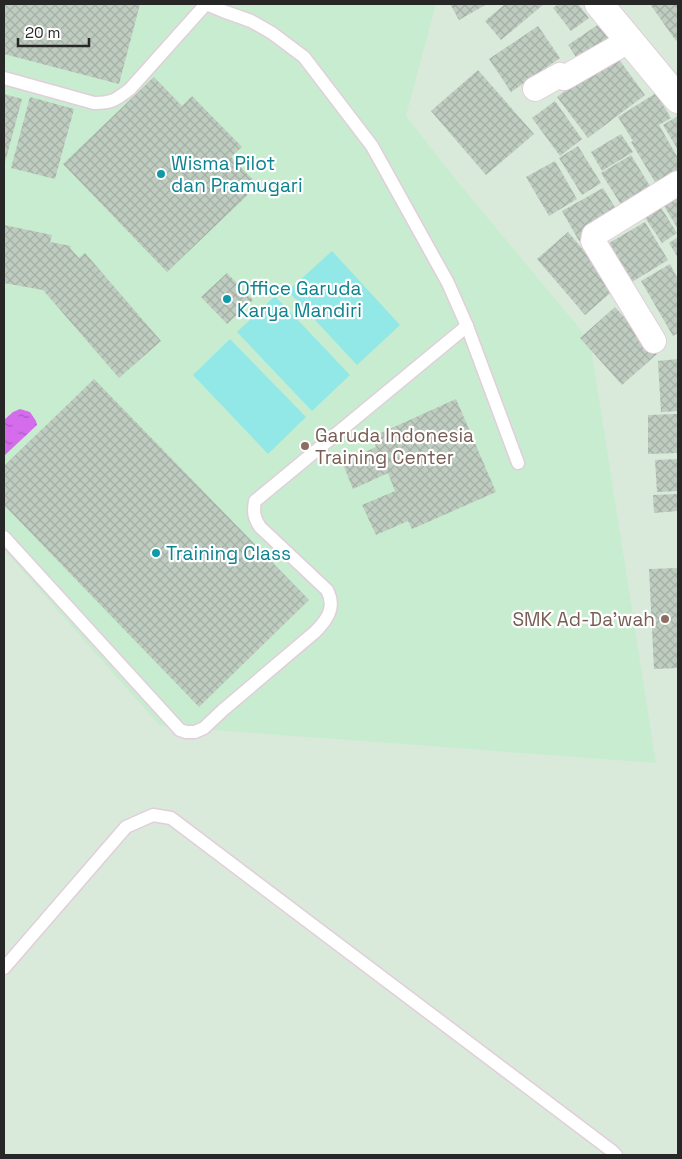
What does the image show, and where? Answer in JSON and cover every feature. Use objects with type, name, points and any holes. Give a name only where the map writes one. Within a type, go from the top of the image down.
[{"type":"main road","points":[[600,4],[678,99]]},
{"type":"street","points":[[535,89],[560,75],[564,78],[630,40]]},
{"type":"street","points":[[654,341],[593,241],[594,236],[678,184]]},
{"type":"lane","points":[[4,78],[94,102],[109,102],[116,100],[130,89],[206,4],[251,21],[272,33],[304,57],[372,146],[448,283],[468,326],[518,463]]},
{"type":"lane","points":[[4,537],[180,730],[195,732],[204,728],[315,632],[324,623],[331,607],[331,597],[327,590],[260,527],[253,511],[256,501],[468,326]]},
{"type":"lane","points":[[4,968],[126,827],[153,815],[171,818],[616,1155]]},
{"type":"shaded area","name":"Garuda Indonesia Training Center","points":[[4,4],[436,4],[406,116],[453,176],[590,341],[656,763],[160,726],[4,550]]},
{"type":"shaded area","points":[[332,251],[400,325],[357,365],[288,291]]},
{"type":"shaded area","points":[[275,296],[350,375],[312,411],[237,332]]},
{"type":"shaded area","points":[[230,339],[306,417],[268,454],[193,375]]},
{"type":"water","points":[[20,409],[30,412],[37,425],[4,456],[4,420]]},
{"type":"building","points":[[4,4],[140,4],[119,84],[4,54]]},
{"type":"building","points":[[450,4],[487,4],[459,20]]},
{"type":"building","points":[[505,4],[544,4],[501,40],[485,21]]},
{"type":"building","points":[[558,4],[578,4],[589,18],[571,31],[553,8]]},
{"type":"building","points":[[650,4],[678,4],[678,39],[676,41]]},
{"type":"building","points":[[599,24],[611,41],[580,63],[568,45]]},
{"type":"building","points":[[538,26],[560,58],[511,92],[489,59]]},
{"type":"building","points":[[615,54],[645,95],[588,138],[557,97]]},
{"type":"building","points":[[478,70],[534,134],[486,175],[431,111]]},
{"type":"building","name":"Wisma Pilot dan Pramugari","points":[[154,77],[182,106],[192,96],[242,147],[231,157],[258,185],[167,272],[63,164]]},
{"type":"building","points":[[656,93],[671,118],[659,125],[678,158],[678,182],[661,192],[618,117]]},
{"type":"building","points":[[4,94],[22,99],[4,166]]},
{"type":"building","points":[[30,97],[74,109],[55,179],[11,168]]},
{"type":"building","points":[[555,101],[582,139],[560,156],[532,118]]},
{"type":"building","points":[[678,116],[678,150],[663,125]]},
{"type":"building","points":[[621,134],[633,152],[602,171],[591,152]]},
{"type":"building","points":[[578,146],[601,183],[582,195],[559,158]]},
{"type":"building","points":[[631,155],[656,196],[627,214],[601,173]]},
{"type":"building","points":[[555,161],[577,199],[549,216],[526,177]]},
{"type":"building","points":[[603,188],[621,217],[579,241],[562,211]]},
{"type":"building","points":[[678,191],[678,229],[661,201]]},
{"type":"building","points":[[660,206],[677,233],[662,243],[644,216]]},
{"type":"building","points":[[645,222],[668,260],[632,282],[609,243]]},
{"type":"building","points":[[4,225],[52,235],[50,242],[71,246],[70,248],[79,258],[85,253],[161,341],[119,378],[43,290],[4,283]]},
{"type":"building","points":[[568,232],[616,288],[585,315],[537,259]]},
{"type":"building","points":[[678,237],[678,258],[669,243]]},
{"type":"building","points":[[670,264],[678,279],[678,333],[673,336],[641,281]]},
{"type":"building","name":"Office Garuda Karya Mandiri","points":[[227,273],[253,300],[227,324],[201,297]]},
{"type":"building","points":[[615,307],[657,354],[622,385],[580,338]]},
{"type":"building","points":[[678,359],[678,411],[661,412],[658,361]]},
{"type":"building","name":"Training Class","points":[[94,379],[309,600],[199,707],[4,505],[4,466]]},
{"type":"building","points":[[456,399],[496,492],[412,529],[408,521],[376,535],[362,505],[395,491],[388,473],[353,489],[342,462],[376,447],[372,437]]},
{"type":"building","points":[[678,414],[678,453],[648,454],[648,415]]},
{"type":"building","points":[[678,459],[678,491],[657,492],[655,460]]},
{"type":"building","points":[[678,494],[678,511],[654,513],[653,495]]},
{"type":"building","name":"SMK Ad-Da'wah","points":[[678,568],[678,668],[654,669],[649,569]]},
{"type":"place","name":"Wisma Pilot dan Pramugari","points":[[161,174]]},
{"type":"place","name":"Office Garuda Karya Mandiri","points":[[227,299]]},
{"type":"place","name":"Garuda Indonesia Training Center","points":[[305,446]]},
{"type":"place","name":"Training Class","points":[[156,553]]},
{"type":"place","name":"SMK Ad-Da'wah","points":[[665,619]]}]
